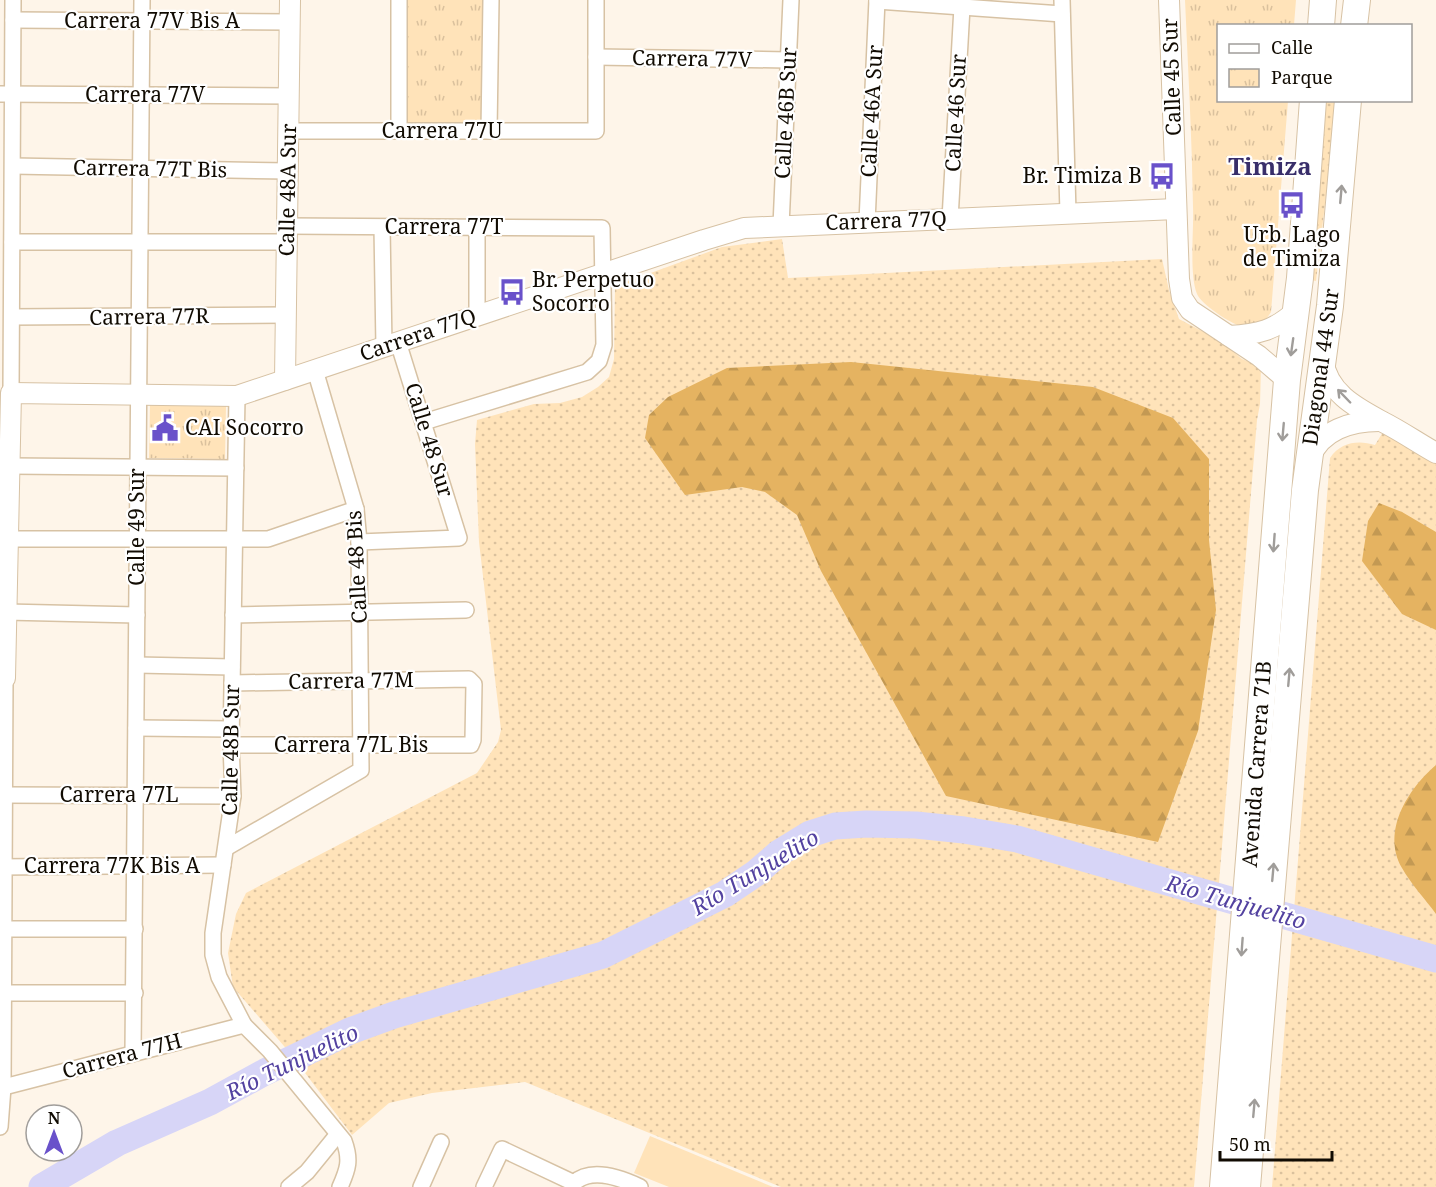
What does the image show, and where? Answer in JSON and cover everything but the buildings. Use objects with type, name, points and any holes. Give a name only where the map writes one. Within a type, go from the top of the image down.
[{"type":"main road","points":[[1321,24],[1323,0]]},
{"type":"main road","points":[[1354,24],[1357,0]]},
{"type":"main road","name":"Diagonal 44 Sur","points":[[1278,485],[1287,380],[1297,310],[1313,102]]},
{"type":"main road","name":"Diagonal 44 Sur","points":[[1305,490],[1336,249],[1348,102]]},
{"type":"main road","name":"Avenida Carrera 71B","points":[[1223,1187],[1278,485]]},
{"type":"main road","name":"Avenida Carrera 71B","points":[[1247,1187],[1305,490]]},
{"type":"street","points":[[0,1127],[3,993],[2,678],[8,538],[4,509],[10,466],[5,427],[11,393],[6,346],[12,317],[6,269],[12,242],[7,94],[13,0]]},
{"type":"street","name":"Calle 49 Sur","points":[[133,1053],[142,0]]},
{"type":"street","name":"Calle 48A Sur","points":[[285,380],[290,0]]},
{"type":"street","points":[[399,0],[399,131]]},
{"type":"street","points":[[489,131],[491,0]]},
{"type":"street","points":[[596,0],[596,57]]},
{"type":"street","name":"Calle 46B Sur","points":[[781,226],[791,0]]},
{"type":"street","name":"Calle 45 Sur","points":[[1169,0],[1179,279],[1182,298],[1190,310],[1229,336]]},
{"type":"street","points":[[877,1],[962,7],[1062,7],[1068,213]]},
{"type":"street","name":"Calle 46A Sur","points":[[867,222],[877,1]]},
{"type":"street","name":"Calle 46 Sur","points":[[950,219],[962,7]]},
{"type":"street","name":"Carrera 77V Bis A","points":[[13,20],[290,22]]},
{"type":"street","name":"Carrera 77U","points":[[289,131],[596,131],[596,57]]},
{"type":"street","name":"Carrera 77V","points":[[596,57],[788,60]]},
{"type":"street","name":"Carrera 77V","points":[[7,94],[289,96]]},
{"type":"street","name":"Carrera 77T Bis","points":[[8,174],[140,168],[288,171]]},
{"type":"street","name":"Carrera 77Q","points":[[11,393],[237,396],[732,231],[781,226],[1176,209]]},
{"type":"street","name":"Carrera 77T","points":[[12,242],[140,243],[382,227],[602,228],[603,273]]},
{"type":"street","name":"Calle 48 Sur","points":[[359,542],[459,538],[424,422],[391,344],[382,227]]},
{"type":"street","points":[[477,228],[477,316]]},
{"type":"street","points":[[424,422],[587,372],[599,361],[604,345],[603,273]]},
{"type":"street","points":[[1229,336],[1261,333],[1276,326],[1297,310]]},
{"type":"street","name":"Carrera 77R","points":[[12,317],[286,315]]},
{"type":"street","points":[[1229,336],[1272,365],[1287,380]]},
{"type":"street","points":[[1323,357],[1328,376],[1347,401],[1363,413],[1436,453]]},
{"type":"street","name":"Calle 48 Bis","points":[[315,370],[356,509],[359,542],[361,770]]},
{"type":"street","name":"Calle 48B Sur","points":[[237,396],[231,729],[234,796],[213,933],[213,955],[219,977],[244,1025],[270,1051],[338,1134],[347,1149],[349,1167],[340,1187]]},
{"type":"street","points":[[1308,464],[1314,449],[1326,436],[1343,426],[1362,421],[1382,422]]},
{"type":"street","points":[[10,466],[236,468]]},
{"type":"street","points":[[8,538],[268,539],[356,509]]},
{"type":"street","points":[[4,600],[137,615]]},
{"type":"street","points":[[234,615],[466,610]]},
{"type":"street","points":[[137,665],[232,667]]},
{"type":"street","name":"Carrera 77M","points":[[232,683],[469,679],[474,684],[471,745]]},
{"type":"street","points":[[136,728],[231,729]]},
{"type":"street","name":"Carrera 77L Bis","points":[[231,745],[471,745]]},
{"type":"street","name":"Carrera 77K Bis A","points":[[226,848],[361,770]]},
{"type":"street","name":"Carrera 77L","points":[[3,785],[136,796],[234,796]]},
{"type":"street","name":"Carrera 77K Bis A","points":[[2,867],[223,865]]},
{"type":"street","points":[[3,929],[135,929]]},
{"type":"street","points":[[3,993],[135,993]]},
{"type":"street","name":"Carrera 77H","points":[[1,1088],[244,1025]]},
{"type":"street","points":[[289,1187],[307,1172],[338,1134]]},
{"type":"street","points":[[421,1187],[441,1142]]},
{"type":"street","points":[[484,1187],[502,1149],[573,1185],[580,1177],[602,1176],[621,1177],[640,1187]]},
{"type":"green space","points":[[406,0],[486,0],[485,124],[405,123]]},
{"type":"green space","points":[[1185,0],[1296,0],[1294,24],[1217,24],[1217,102],[1288,102],[1271,312],[1265,320],[1255,326],[1241,326],[1230,322],[1204,303],[1197,294],[1192,264],[1192,155]]},
{"type":"green space","points":[[1323,102],[1337,102],[1316,281],[1311,280]]},
{"type":"green space","points":[[782,239],[788,278],[1162,259],[1179,319],[1219,340],[1242,359],[1261,367],[1260,404],[1194,1187],[781,1187],[525,1082],[432,1093],[389,1103],[352,1135],[290,1053],[233,987],[228,953],[236,914],[246,893],[477,773],[498,742],[501,730],[479,542],[475,444],[477,420],[534,404],[560,403],[582,397],[609,377],[614,359],[615,286],[722,247]]},
{"type":"green space","points":[[851,362],[1093,387],[1173,418],[1209,459],[1209,540],[1216,610],[1198,731],[1158,842],[946,796],[821,571],[797,515],[765,492],[742,487],[685,495],[645,438],[649,415],[668,397],[727,368]]},
{"type":"green space","points":[[150,404],[226,405],[225,459],[149,458]]},
{"type":"green space","points":[[1383,432],[1436,463],[1436,1187],[1272,1187],[1330,458],[1339,449],[1350,444],[1375,445]]},
{"type":"green space","points":[[1379,503],[1402,512],[1436,532],[1436,630],[1402,614],[1362,561],[1368,521]]},
{"type":"green space","points":[[1436,765],[1436,914],[1402,868],[1396,854],[1395,840],[1396,825],[1407,798]]},
{"type":"green space","points":[[650,1136],[773,1187],[669,1187],[634,1173]]},
{"type":"waterway","name":"Río Tunjuelito","points":[[42,1187],[117,1143],[210,1102],[265,1072],[350,1031],[394,1015],[603,955],[725,894],[756,873],[779,853],[810,834],[835,826],[916,825],[1017,839],[1436,959]]},
{"type":"place","name":"Br. Timiza B","points":[[1162,176]]},
{"type":"place","name":"Urb. Lago de Timiza","points":[[1292,205]]},
{"type":"place","name":"Br. Perpetuo Socorro","points":[[512,292]]},
{"type":"place","name":"CAI Socorro","points":[[165,428]]},
{"type":"district","name":"Timiza","points":[[1270,167]]}]
